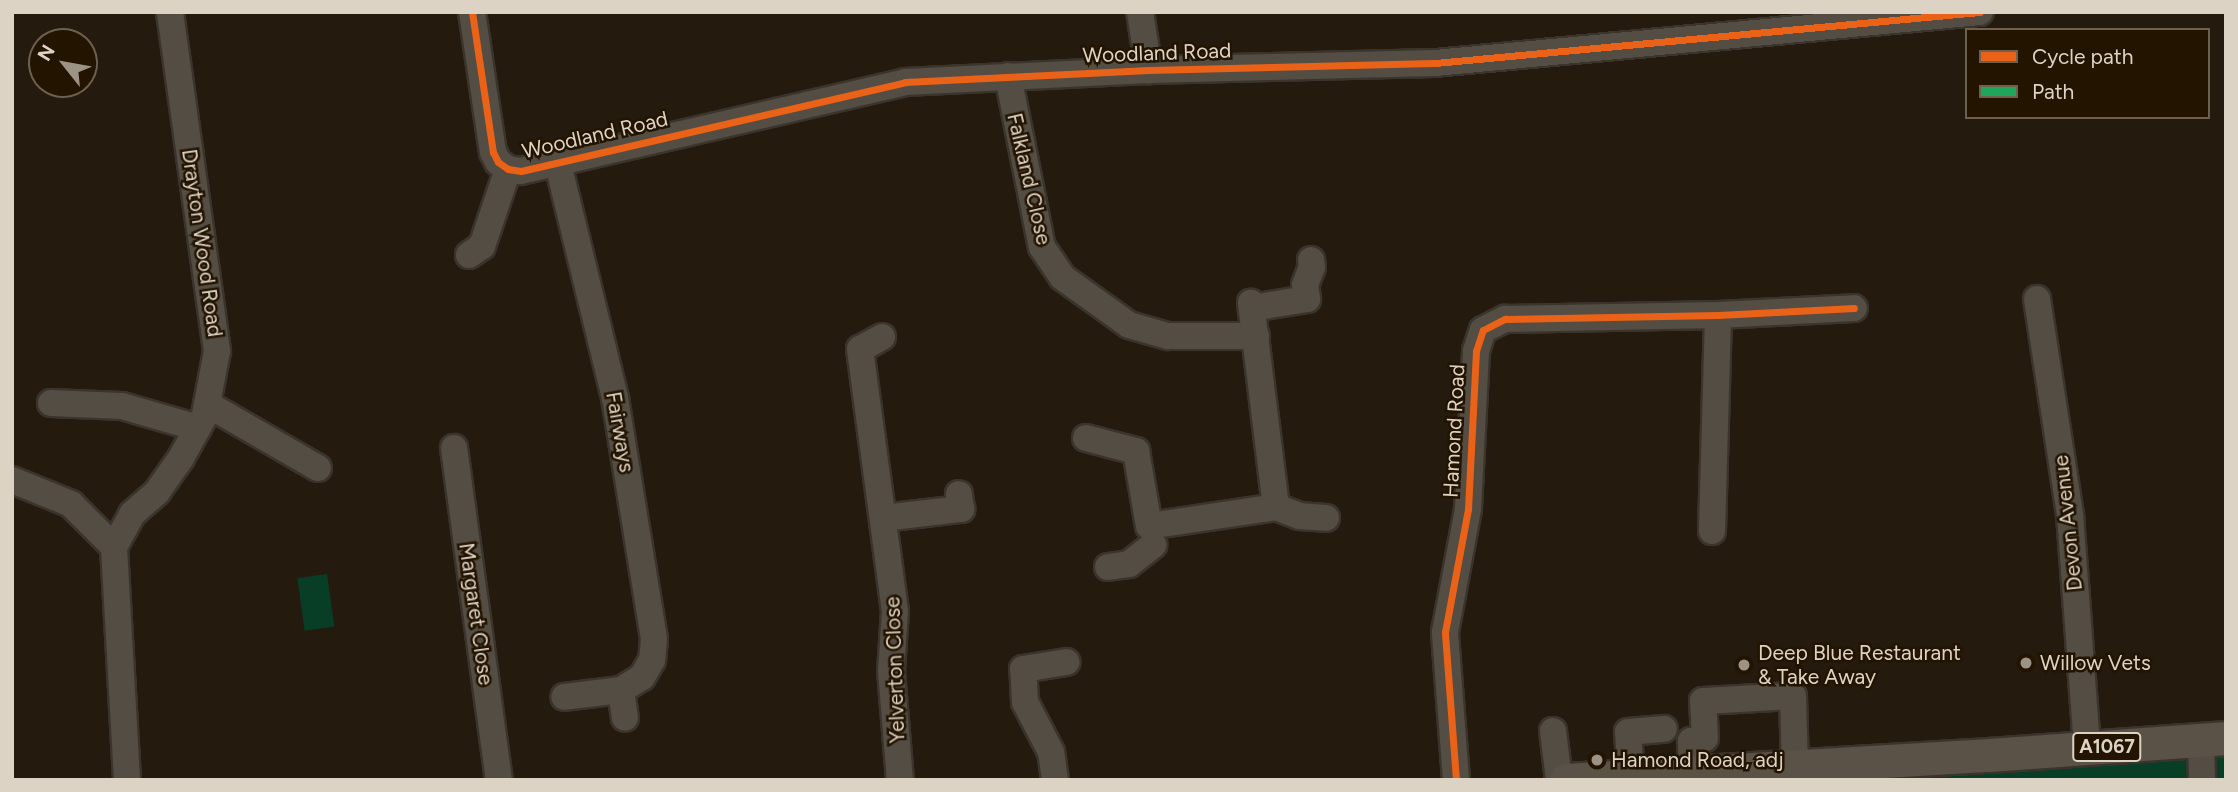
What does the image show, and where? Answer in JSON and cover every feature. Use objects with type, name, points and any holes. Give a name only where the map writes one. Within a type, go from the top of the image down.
[{"type":"main road","name":"A1067","points":[[1566,780],[1795,767],[1904,770],[2213,738]]},
{"type":"street","name":"Drayton Wood Road","points":[[114,547],[132,514],[157,492],[198,428],[207,404],[217,351],[170,12]]},
{"type":"street","name":"Woodland Road","points":[[472,12],[488,131],[498,162],[508,169],[521,171],[905,82],[1149,70],[1434,63],[1779,21],[1980,12]]},
{"type":"street","points":[[1140,13],[1149,70]]},
{"type":"street","name":"Falkland Close","points":[[1007,76],[1042,247],[1062,277],[1129,325],[1168,337],[1256,336]]},
{"type":"street","name":"Fairways","points":[[558,164],[615,398],[654,639],[652,660],[642,677],[621,690]]},
{"type":"street","points":[[470,255],[482,246],[508,169]]},
{"type":"street","points":[[1276,508],[1252,306],[1307,299],[1305,285],[1312,267],[1311,260]]},
{"type":"street","name":"Devon Avenue","points":[[2037,299],[2070,515],[2087,749]]},
{"type":"street","name":"Hamond Road","points":[[1456,780],[1445,632],[1468,509],[1476,351],[1483,330],[1504,319],[1718,315],[1854,308]]},
{"type":"street","points":[[1712,531],[1718,315]]},
{"type":"street","name":"Yelverton Close","points":[[859,347],[895,611],[891,671],[900,780]]},
{"type":"street","points":[[51,403],[122,406],[198,428]]},
{"type":"street","points":[[207,404],[318,468]]},
{"type":"street","points":[[1086,438],[1136,451],[1152,544]]},
{"type":"street","name":"Margaret Close","points":[[454,448],[499,780]]},
{"type":"street","points":[[12,480],[71,504],[114,547],[127,780]]},
{"type":"street","points":[[1108,567],[1129,564],[1152,544],[1276,508],[1299,516],[1326,518]]},
{"type":"street","points":[[883,518],[961,509]]},
{"type":"street","points":[[1055,780],[1051,752],[1011,671],[1066,662]]},
{"type":"street","points":[[564,697],[621,690],[625,718]]},
{"type":"street","points":[[1692,773],[1691,741],[1705,738],[1703,701],[1793,696],[1795,767]]},
{"type":"street","points":[[1631,776],[1628,732],[1664,729]]},
{"type":"street","points":[[1553,731],[1559,780]]},
{"type":"street","points":[[2202,780],[2213,738]]},
{"type":"green space","points":[[327,574],[334,626],[305,631],[297,578]]},
{"type":"green space","points":[[2226,754],[2226,780],[1849,780]]},
{"type":"cycle path","points":[[472,12],[493,152],[498,162],[508,169],[521,171],[905,82],[1149,70],[1435,63],[1980,12]]},
{"type":"cycle path","points":[[1456,780],[1445,632],[1468,509],[1476,351],[1483,330],[1505,319],[1718,315],[1854,308]]},
{"type":"place","name":"Willow Vets","points":[[2026,663]]},
{"type":"place","name":"Deep Blue Restaurant & Take Away","points":[[1744,665]]},
{"type":"place","name":"Hamond Road, adj","points":[[1597,760]]}]
